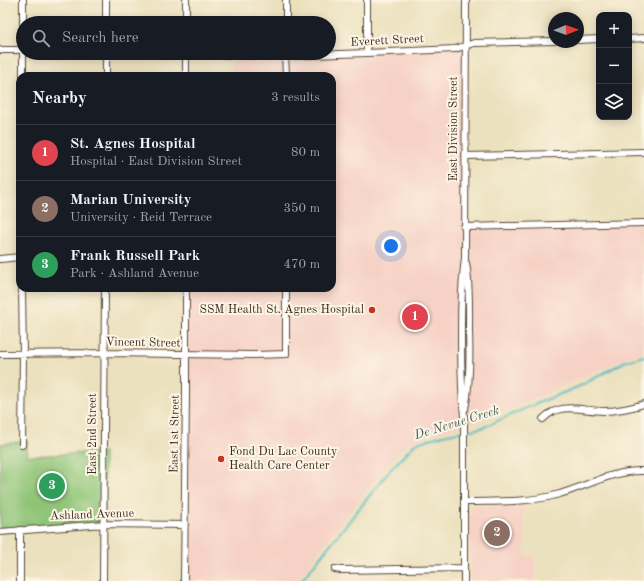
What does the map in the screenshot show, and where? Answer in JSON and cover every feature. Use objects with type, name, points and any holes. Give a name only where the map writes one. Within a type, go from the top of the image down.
[{"type":"street","points":[[23,0],[23,16]]},
{"type":"street","points":[[106,0],[106,16]]},
{"type":"street","points":[[186,0],[186,16]]},
{"type":"street","points":[[286,0],[286,16]]},
{"type":"street","points":[[367,0],[367,53]]},
{"type":"street","name":"East Division Street","points":[[464,581],[464,416],[468,397],[470,374],[469,281],[465,258],[464,227],[466,0]]},
{"type":"street","points":[[632,38],[644,38]]},
{"type":"street","points":[[584,40],[596,39]]},
{"type":"street","name":"Everett Street","points":[[336,53],[455,49],[474,43],[548,41]]},
{"type":"street","points":[[0,50],[16,50]]},
{"type":"street","points":[[23,60],[23,72]]},
{"type":"street","points":[[106,60],[106,72]]},
{"type":"street","points":[[186,72],[187,60]]},
{"type":"street","points":[[286,60],[286,72]]},
{"type":"street","points":[[465,156],[644,152]]},
{"type":"street","points":[[464,227],[644,223]]},
{"type":"street","points":[[0,259],[16,257]]},
{"type":"street","points":[[22,292],[22,445]]},
{"type":"street","name":"East 2nd Street","points":[[103,581],[105,292]]},
{"type":"street","name":"East 1st Street","points":[[184,581],[186,292]]},
{"type":"street","name":"Vincent Street","points":[[0,354],[286,354],[286,292]]},
{"type":"street","points":[[543,419],[552,412],[562,408],[604,411],[624,409],[644,404]]},
{"type":"street","points":[[464,502],[540,499],[567,492],[612,475],[629,471],[644,471]]},
{"type":"street","name":"Ashland Avenue","points":[[0,532],[104,524],[185,525]]},
{"type":"street","points":[[20,530],[20,581]]},
{"type":"street","points":[[335,569],[464,568]]},
{"type":"shaded area","points":[[466,45],[464,227],[642,223],[642,252],[644,252],[644,352],[503,412],[464,426],[425,435],[404,446],[383,469],[296,581],[184,581],[186,292],[336,292],[336,72],[231,72],[231,60],[336,60],[336,52],[455,49]]},
{"type":"shaded area","points":[[523,504],[525,556],[535,557],[535,581],[470,581],[470,508],[475,506]]},
{"type":"green space","points":[[27,441],[28,456],[104,452],[104,524],[0,532],[0,444]]},
{"type":"waterway","name":"De Nevue Creek","points":[[301,581],[391,469],[416,443],[447,434],[482,428],[580,386],[626,361],[644,356]]},
{"type":"place","name":"SSM Health St. Agnes Hospital","points":[[372,310]]},
{"type":"place","name":"St. Agnes Hospital","points":[[415,317]]},
{"type":"place","name":"Fond Du Lac County Health Care Center","points":[[221,459]]},
{"type":"place","name":"Frank Russell Park","points":[[52,486]]},
{"type":"place","name":"Marian University","points":[[497,533]]}]
